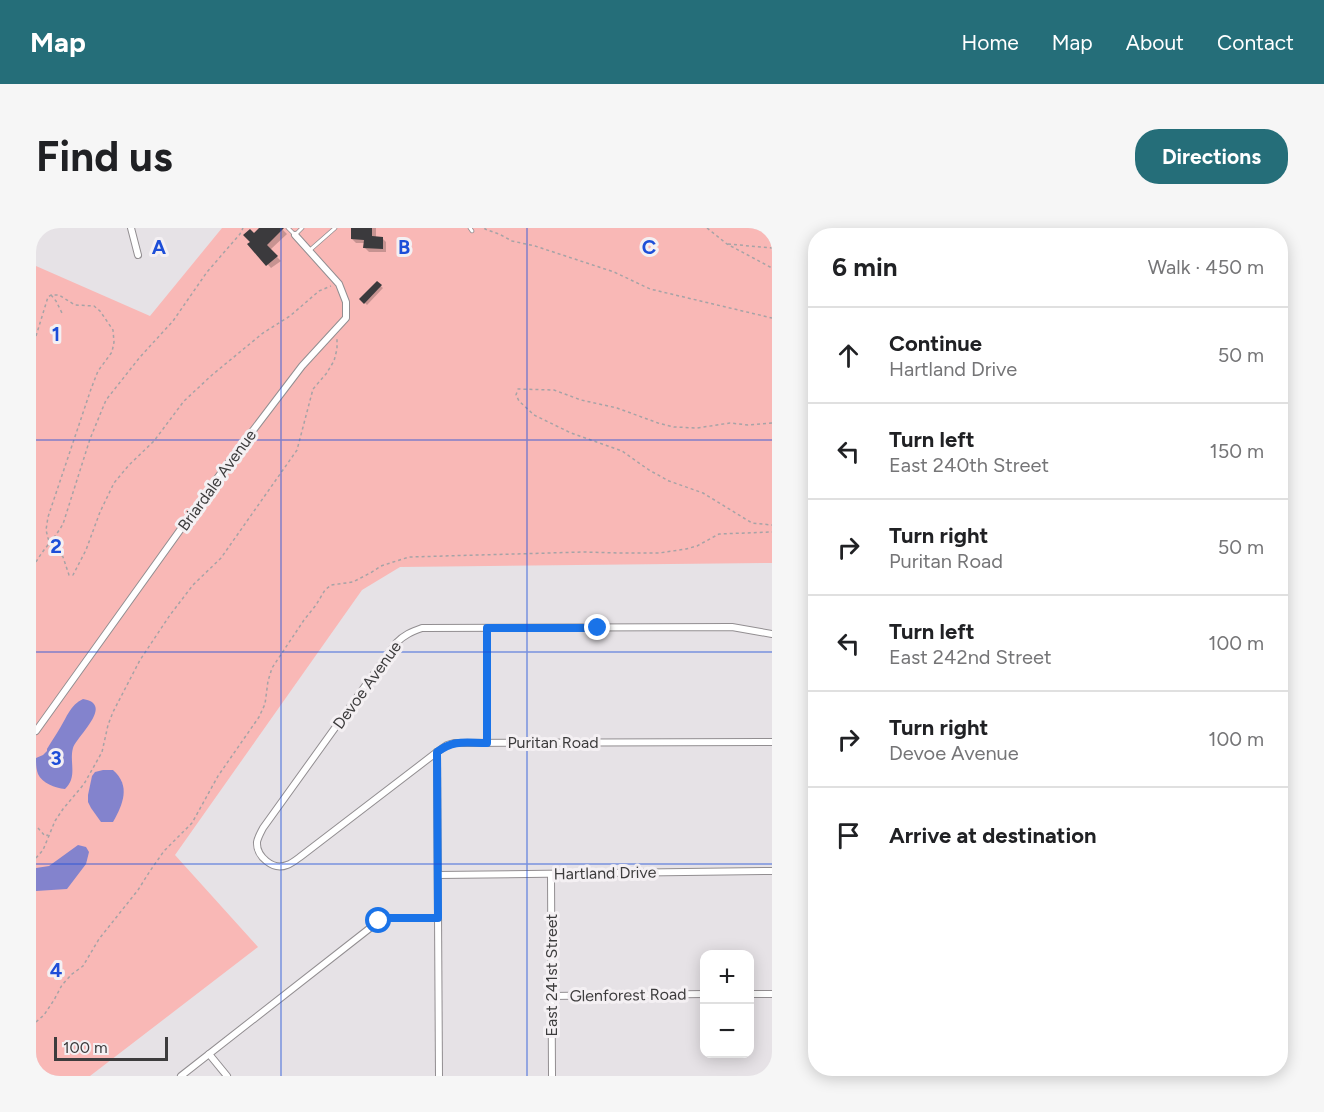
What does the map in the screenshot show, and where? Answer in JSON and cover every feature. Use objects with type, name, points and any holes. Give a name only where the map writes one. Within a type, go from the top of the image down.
[{"type":"street","points":[[131,228],[138,255]]},
{"type":"street","name":"Briardale Avenue","points":[[36,731],[240,448],[302,366],[346,318],[346,302],[339,284],[295,235]]},
{"type":"street","name":"Devoe Avenue","points":[[300,857],[285,866],[274,866],[265,861],[260,854],[258,838],[403,635],[422,628],[732,627],[772,634]]},
{"type":"street","points":[[487,628],[487,743]]},
{"type":"street","name":"Puritan Road","points":[[300,857],[437,752],[454,743],[772,742]]},
{"type":"street","points":[[437,752],[439,1076]]},
{"type":"street","name":"Hartland Drive","points":[[438,875],[772,871]]},
{"type":"street","name":"East 241st Street","points":[[551,874],[552,1076]]},
{"type":"street","points":[[181,1076],[379,921],[389,918],[438,918]]},
{"type":"street","name":"Glenforest Road","points":[[551,996],[700,994]]},
{"type":"street","points":[[754,994],[772,994]]},
{"type":"street","points":[[209,1054],[227,1076]]},
{"type":"lane","points":[[288,228],[295,235],[302,228]]},
{"type":"lane","points":[[309,251],[335,228]]},
{"type":"path","points":[[36,561],[63,524],[90,439],[106,400],[140,357],[173,321],[207,272],[243,228]]},
{"type":"path","points":[[485,228],[512,241],[535,246],[614,272],[650,290],[772,318]]},
{"type":"path","points":[[707,228],[727,244],[772,268]]},
{"type":"path","points":[[727,244],[772,248]]},
{"type":"path","points":[[36,336],[48,297],[51,295],[59,295],[75,305],[94,306],[113,330],[112,352],[98,371],[91,389],[51,506],[46,530],[50,544],[63,557],[69,575],[74,575],[114,483],[154,441],[184,401],[263,333],[290,316],[319,291],[332,286]]},
{"type":"path","points":[[51,295],[63,315]]},
{"type":"path","points":[[36,858],[43,850],[55,821],[84,784],[102,752],[113,712],[140,660],[193,585],[221,558],[297,450],[313,389],[334,361],[337,349],[336,336]]},
{"type":"path","points":[[772,423],[747,425],[730,423],[697,428],[674,427],[617,408],[581,400],[555,390],[518,389],[516,394],[519,401],[534,415],[571,433],[622,451],[649,470],[669,481],[703,493],[752,524],[772,525]]},
{"type":"path","points":[[38,828],[45,836],[50,831]]},
{"type":"shaded area","points":[[222,228],[772,228],[772,563],[400,567],[362,590],[175,855],[258,947],[90,1076],[36,1076],[36,266],[150,316]]},
{"type":"water","points":[[83,699],[92,702],[96,707],[95,714],[73,748],[72,774],[69,784],[65,789],[57,788],[40,777],[36,758],[47,751],[69,712]]},
{"type":"water","points":[[113,770],[119,776],[124,789],[120,809],[113,822],[101,822],[88,802],[92,776],[95,772]]},
{"type":"water","points":[[78,845],[86,847],[89,852],[86,864],[67,889],[36,891],[36,868],[49,866]]},
{"type":"building","points":[[259,228],[284,228],[267,245],[278,256],[266,266],[247,244],[250,242],[243,235],[250,229],[254,233]]},
{"type":"building","points":[[351,228],[372,228],[372,236],[383,237],[383,249],[363,248],[364,240],[351,239]]},
{"type":"building","points":[[377,281],[382,285],[364,304],[359,299]]},
{"type":"route","points":[[379,921],[389,918],[438,918],[437,752],[454,743],[487,743],[487,628],[598,628]]}]
